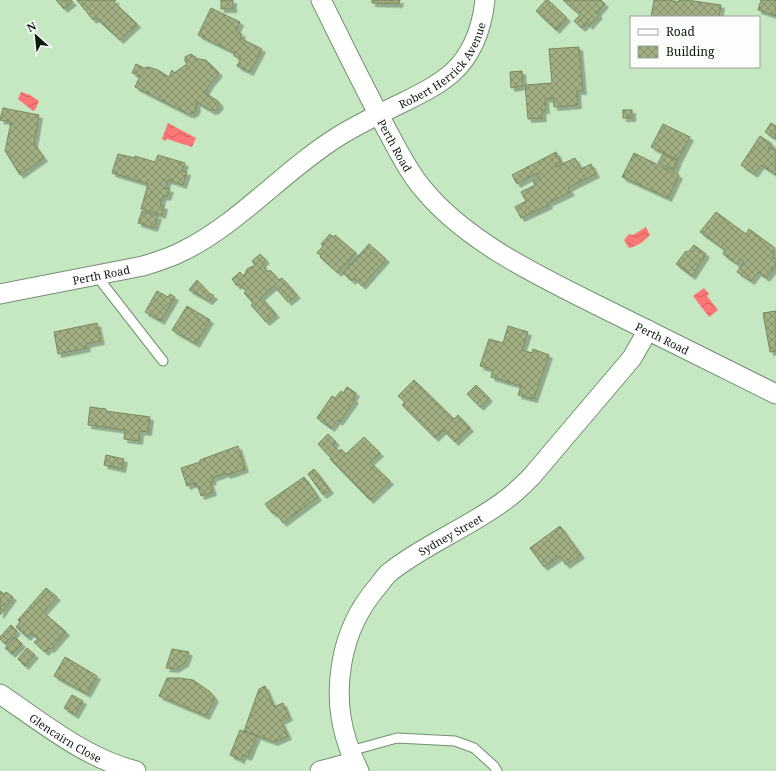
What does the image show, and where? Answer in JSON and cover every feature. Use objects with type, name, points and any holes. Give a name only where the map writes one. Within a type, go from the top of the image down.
[{"type":"street","points":[[320,0],[378,114]]},
{"type":"street","name":"Robert Herrick Avenue","points":[[378,114],[430,89],[459,66],[473,46],[480,30],[485,0]]},
{"type":"street","name":"Perth Road","points":[[0,294],[143,266],[163,260],[183,251],[228,222],[321,148],[378,114],[406,165],[420,185],[437,204],[465,229],[496,251],[555,284],[776,394]]},
{"type":"street","name":"Sydney Street","points":[[354,761],[341,722],[338,699],[339,680],[349,633],[358,614],[371,594],[389,573],[409,558],[488,512],[517,491],[531,477],[632,358],[648,330]]},
{"type":"street","name":"Glencairn Close","points":[[0,694],[80,748],[114,764],[136,771]]},
{"type":"street","points":[[320,771],[354,761]]},
{"type":"lane","points":[[96,275],[163,361]]},
{"type":"lane","points":[[354,761],[397,738],[455,741],[474,748],[494,766],[497,771]]},
{"type":"water","points":[[21,92],[30,95],[39,101],[35,110],[33,111],[18,99]]},
{"type":"water","points":[[168,123],[196,138],[192,147],[167,139],[165,141],[162,139]]},
{"type":"water","points":[[646,227],[650,235],[645,240],[629,248],[624,240],[629,234],[633,235]]},
{"type":"water","points":[[704,288],[709,294],[707,296],[718,310],[709,317],[693,296]]},
{"type":"building","points":[[56,0],[71,0],[73,2],[64,9]]},
{"type":"building","points":[[77,0],[116,0],[114,2],[137,24],[120,40],[96,18],[93,20]]},
{"type":"building","points":[[221,0],[233,0],[233,9],[221,9]]},
{"type":"building","points":[[372,0],[400,0],[399,4],[372,3]]},
{"type":"building","points":[[546,0],[548,0],[567,18],[556,30],[536,11]]},
{"type":"building","points":[[563,0],[601,0],[605,4],[597,13],[599,15],[589,26],[587,23],[582,28],[574,21],[580,15]]},
{"type":"building","points":[[654,0],[679,2],[679,0],[693,0],[721,5],[719,16],[651,16]]},
{"type":"building","points":[[761,0],[776,0],[776,16],[758,10]]},
{"type":"building","points":[[211,8],[240,22],[236,31],[242,34],[240,38],[262,49],[250,72],[237,66],[241,59],[234,56],[235,53],[198,35]]},
{"type":"building","points":[[579,47],[583,91],[577,91],[578,105],[554,107],[553,98],[545,99],[546,110],[542,110],[543,118],[528,119],[525,85],[552,83],[549,49]]},
{"type":"building","points":[[191,54],[198,59],[206,60],[219,73],[209,85],[205,93],[218,101],[220,105],[216,110],[212,111],[196,102],[197,108],[195,112],[188,114],[135,87],[140,76],[132,73],[136,64],[144,68],[148,67],[158,70],[169,77],[172,70],[174,73],[187,64],[185,57]]},
{"type":"building","points":[[522,71],[523,86],[511,88],[510,72]]},
{"type":"building","points":[[3,108],[39,115],[34,144],[44,158],[20,175],[5,151],[11,122],[0,120]]},
{"type":"building","points":[[623,110],[632,110],[632,118],[623,118]]},
{"type":"building","points":[[771,123],[776,126],[776,139],[765,132]]},
{"type":"building","points":[[663,124],[690,137],[678,160],[651,147]]},
{"type":"building","points":[[760,136],[772,144],[768,149],[770,150],[772,147],[776,150],[776,175],[761,165],[754,174],[741,165]]},
{"type":"building","points":[[556,152],[561,162],[555,165],[556,167],[575,158],[581,169],[591,164],[596,174],[568,188],[571,192],[548,203],[549,205],[521,218],[515,207],[526,201],[521,192],[535,185],[533,181],[539,178],[537,173],[517,184],[512,175]]},
{"type":"building","points":[[634,153],[679,175],[668,198],[622,177]]},
{"type":"building","points":[[118,154],[135,158],[135,156],[155,162],[158,155],[185,163],[182,171],[187,172],[183,185],[168,180],[165,188],[170,189],[167,197],[163,196],[160,205],[164,206],[162,215],[141,209],[148,184],[112,173]]},
{"type":"building","points":[[663,154],[678,161],[674,170],[658,163]]},
{"type":"building","points":[[142,211],[158,216],[154,228],[138,223]]},
{"type":"building","points":[[716,212],[746,234],[749,229],[775,248],[772,252],[774,254],[772,257],[776,259],[776,266],[766,278],[758,272],[751,281],[737,272],[744,262],[740,259],[737,264],[723,254],[725,250],[700,232]]},
{"type":"building","points":[[330,234],[333,237],[335,235],[356,253],[338,273],[320,257],[321,255],[317,253],[323,246],[321,244]]},
{"type":"building","points":[[369,244],[386,259],[362,286],[354,278],[352,281],[343,273]]},
{"type":"building","points":[[694,245],[706,254],[692,276],[676,264],[686,251],[688,252]]},
{"type":"building","points":[[260,254],[266,260],[262,264],[268,272],[270,270],[279,280],[282,278],[297,295],[288,302],[274,286],[261,297],[276,314],[266,322],[251,305],[253,303],[244,293],[246,291],[239,284],[237,286],[232,279],[240,272],[244,276],[247,269],[255,265],[252,261]]},
{"type":"building","points":[[197,280],[211,295],[212,294],[214,296],[209,301],[189,290]]},
{"type":"building","points":[[157,291],[168,297],[170,294],[175,297],[161,321],[145,312]]},
{"type":"building","points":[[187,306],[210,320],[196,344],[172,330]]},
{"type":"building","points":[[776,311],[776,351],[770,352],[763,313]]},
{"type":"building","points":[[97,323],[101,341],[86,344],[87,348],[58,354],[54,332]]},
{"type":"building","points":[[508,326],[528,332],[522,350],[532,353],[533,349],[549,355],[534,399],[518,395],[521,386],[491,377],[493,370],[480,366],[489,339],[503,343]]},
{"type":"building","points":[[414,380],[454,419],[458,415],[470,428],[455,442],[443,430],[435,438],[402,405],[405,402],[398,396]]},
{"type":"building","points":[[476,385],[489,398],[480,407],[467,394]]},
{"type":"building","points":[[347,387],[356,393],[353,398],[355,400],[339,422],[337,420],[331,428],[317,418],[332,396],[335,398],[341,391],[343,393]]},
{"type":"building","points":[[90,407],[106,409],[106,411],[150,417],[148,432],[140,431],[139,441],[124,439],[125,430],[88,425]]},
{"type":"building","points":[[328,434],[336,442],[333,445],[339,451],[341,449],[346,454],[364,437],[380,453],[370,462],[390,481],[370,500],[330,459],[331,458],[318,444]]},
{"type":"building","points":[[238,446],[245,469],[212,478],[213,481],[210,482],[213,492],[201,496],[198,486],[195,486],[194,483],[187,486],[181,468],[200,462],[200,460]]},
{"type":"building","points":[[106,455],[124,459],[122,469],[104,465]]},
{"type":"building","points":[[314,469],[330,490],[323,495],[308,474]]},
{"type":"building","points":[[304,477],[318,497],[283,523],[275,512],[273,514],[265,504]]},
{"type":"building","points":[[560,526],[581,555],[566,565],[560,556],[544,567],[530,548]]},
{"type":"building","points":[[46,588],[57,597],[43,612],[66,632],[51,649],[49,648],[45,652],[34,642],[38,639],[31,633],[27,637],[16,627],[20,622],[18,620]]},
{"type":"building","points":[[0,591],[4,594],[6,592],[13,597],[0,615]]},
{"type":"building","points":[[11,625],[17,631],[5,644],[0,637]]},
{"type":"building","points":[[15,637],[22,644],[12,654],[5,648]]},
{"type":"building","points":[[27,648],[35,655],[25,666],[18,659]]},
{"type":"building","points":[[172,649],[189,652],[185,663],[175,669],[166,668]]},
{"type":"building","points":[[65,657],[97,676],[87,694],[54,676]]},
{"type":"building","points":[[167,678],[193,680],[209,691],[215,698],[206,716],[159,696]]},
{"type":"building","points":[[265,686],[274,707],[283,703],[289,717],[281,721],[288,736],[274,742],[244,731],[259,689]]},
{"type":"building","points":[[72,695],[83,701],[75,715],[64,708]]},
{"type":"building","points":[[240,730],[257,736],[248,757],[243,755],[241,760],[230,755]]}]
